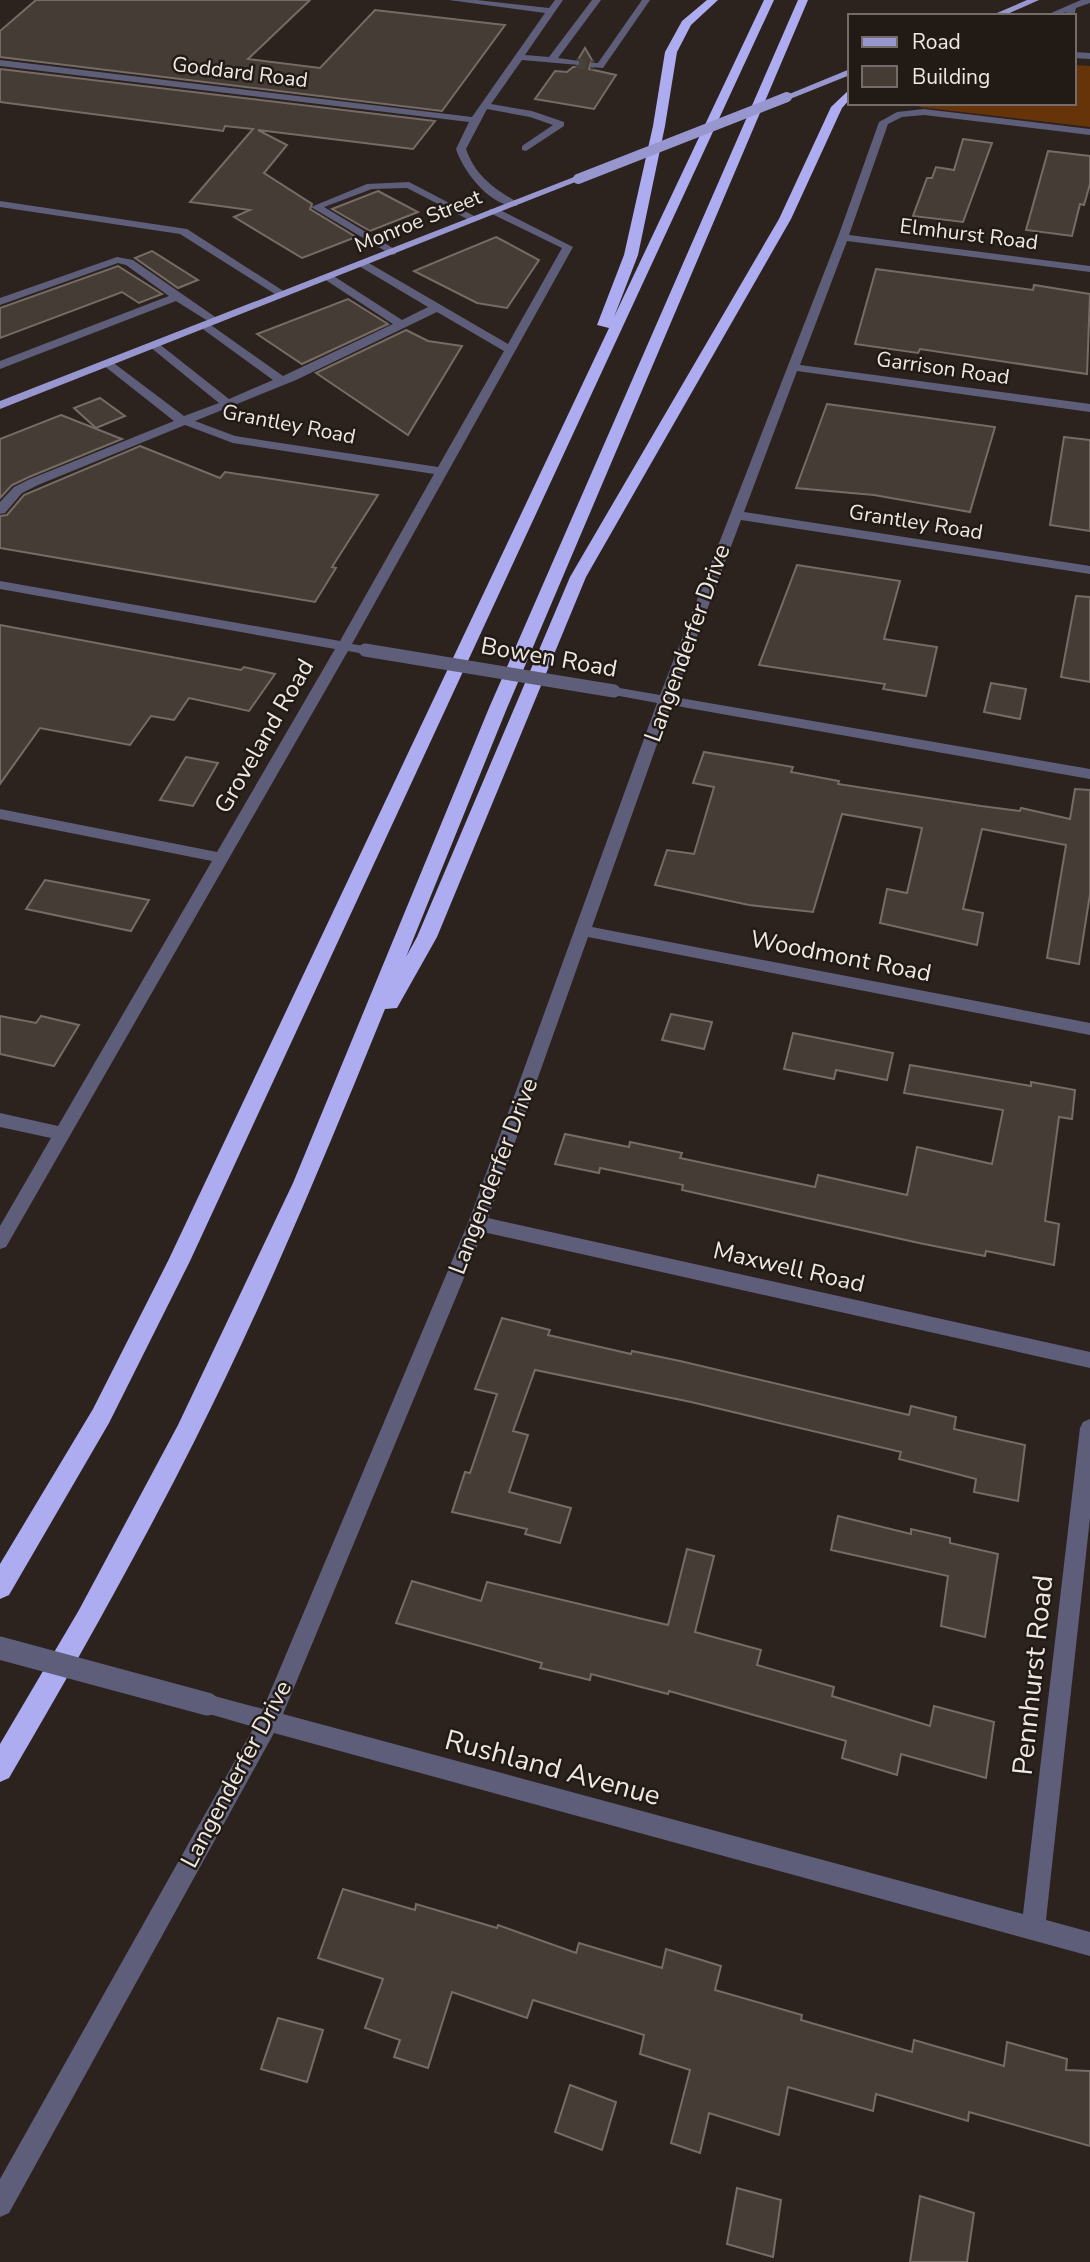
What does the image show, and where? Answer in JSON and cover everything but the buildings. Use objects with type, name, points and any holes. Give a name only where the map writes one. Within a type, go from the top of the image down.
[{"type":"highway","points":[[537,500],[631,255],[659,126],[671,52],[686,23],[713,0]]},
{"type":"highway","points":[[0,1587],[101,1416],[179,1261],[769,0]]},
{"type":"highway","points":[[0,1769],[88,1618],[187,1432],[250,1302],[345,1085],[498,708],[803,0]]},
{"type":"highway","points":[[345,1085],[427,937],[578,577],[785,219],[837,107],[848,94]]},
{"type":"main road","points":[[999,14],[1035,0]]},
{"type":"main road","name":"Monroe Street","points":[[0,405],[848,73]]},
{"type":"street","points":[[453,0],[552,11]]},
{"type":"street","points":[[513,204],[485,188],[465,162],[461,149],[484,106],[559,0]]},
{"type":"street","points":[[551,61],[597,0]]},
{"type":"street","points":[[594,65],[600,65],[646,0]]},
{"type":"street","points":[[1071,11],[1090,0]]},
{"type":"street","points":[[519,57],[576,63]]},
{"type":"street","name":"Goddard Road","points":[[0,63],[475,120]]},
{"type":"street","points":[[484,106],[532,114],[561,124],[526,148]]},
{"type":"street","name":"Langenderfer Drive","points":[[0,2204],[270,1721],[477,1223],[665,701],[843,237],[884,122],[900,114],[924,112],[1090,132]]},
{"type":"street","points":[[393,252],[316,207],[371,186],[409,186],[475,219]]},
{"type":"street","points":[[0,204],[183,231],[282,293]]},
{"type":"street","name":"Groveland Road","points":[[0,1242],[344,646],[568,247],[494,211]]},
{"type":"street","name":"Elmhurst Road","points":[[843,237],[1090,269]]},
{"type":"street","points":[[0,302],[117,260],[129,262],[282,381]]},
{"type":"street","points":[[363,264],[509,349]]},
{"type":"street","points":[[328,277],[401,324]]},
{"type":"street","points":[[0,365],[177,298]]},
{"type":"street","points":[[0,510],[18,490],[34,482],[282,381],[437,307]]},
{"type":"street","points":[[154,345],[228,404]]},
{"type":"street","name":"Grantley Road","points":[[107,363],[186,421],[233,439],[442,471]]},
{"type":"street","name":"Garrison Road","points":[[791,367],[1090,408]]},
{"type":"street","name":"Grantley Road","points":[[735,515],[1090,570]]},
{"type":"street","name":"Bowen Road","points":[[0,585],[1090,774]]},
{"type":"street","points":[[0,814],[221,858]]},
{"type":"street","name":"Woodmont Road","points":[[584,931],[1090,1029]]},
{"type":"street","points":[[0,1120],[62,1134]]},
{"type":"street","name":"Maxwell Road","points":[[477,1223],[1090,1360]]},
{"type":"street","name":"Pennhurst Road","points":[[1033,1929],[1090,1428]]},
{"type":"street","name":"Rushland Avenue","points":[[0,1648],[1090,1944]]},
{"type":"shaded area","points":[[1076,65],[1090,66],[1090,127],[919,107],[1076,105]]},
{"type":"tunnel","points":[[576,63],[594,65]]}]
